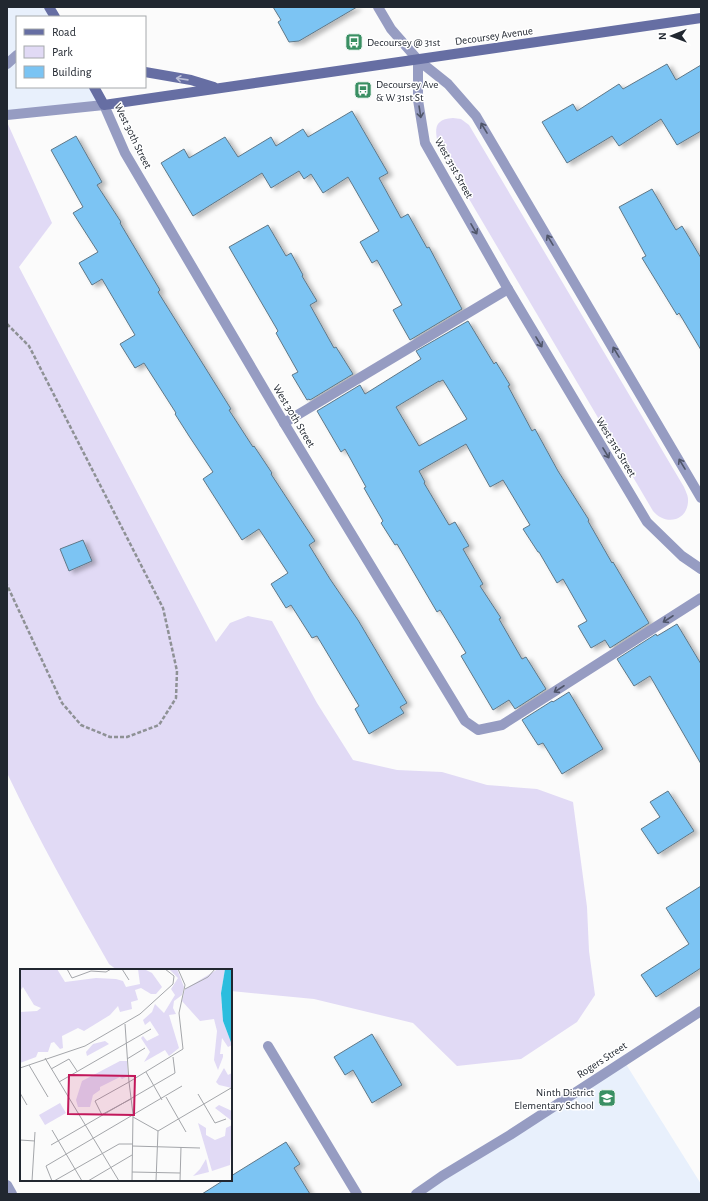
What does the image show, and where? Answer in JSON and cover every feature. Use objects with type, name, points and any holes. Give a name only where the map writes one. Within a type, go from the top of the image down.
[{"type":"main road","points":[[49,7],[54,16]]},
{"type":"main road","name":"Decoursey Avenue","points":[[104,105],[701,18]]},
{"type":"main road","name":"Decoursey Avenue","points":[[146,72],[190,80],[218,89]]},
{"type":"main road","points":[[95,88],[104,105]]},
{"type":"street","points":[[378,7],[391,29],[418,60],[448,84],[476,116],[701,498]]},
{"type":"street","points":[[7,64],[16,56]]},
{"type":"street","name":"West 31st Street","points":[[418,60],[418,100],[425,143],[508,289],[647,522],[682,556],[701,569]]},
{"type":"street","name":"Decoursey Avenue","points":[[7,115],[104,105]]},
{"type":"street","name":"West 30th Street","points":[[104,105],[125,153],[284,423],[465,721],[478,730],[502,725],[701,598]]},
{"type":"street","points":[[284,423],[508,289]]},
{"type":"street","name":"Rogers Street","points":[[416,1194],[701,1011]]},
{"type":"street","points":[[268,1046],[357,1194]]},
{"type":"street","points":[[7,1185],[12,1194]]},
{"type":"path","points":[[7,324],[29,346],[163,608],[177,671],[176,698],[159,725],[126,738],[110,737],[81,726],[62,703],[7,585]]},
{"type":"shaded area","points":[[7,7],[49,7],[54,16],[16,16],[16,88],[95,88],[104,105],[7,115]]},
{"type":"shaded area","name":"Ninth District Elementary School","points":[[624,1061],[701,1184],[701,1194],[416,1194]]},
{"type":"green space","points":[[446,119],[461,119],[469,125],[684,487],[688,497],[688,505],[684,514],[680,517],[671,520],[666,519],[659,517],[653,511],[439,148],[436,132],[438,124]]},
{"type":"green space","points":[[7,122],[52,223],[19,267],[216,642],[230,623],[248,616],[272,621],[317,703],[353,760],[397,770],[442,772],[487,785],[537,789],[573,802],[587,907],[589,951],[595,995],[577,1022],[521,1059],[457,1066],[413,1023],[314,999],[232,991],[232,969],[116,969],[109,964],[69,893],[7,773]]},
{"type":"building","points":[[273,7],[357,7],[299,41],[289,42],[278,22],[281,20]]},
{"type":"building","points":[[667,64],[676,80],[701,65],[701,131],[677,145],[661,119],[619,146],[612,136],[567,163],[542,122],[573,104],[577,111],[619,84],[623,89]]},
{"type":"building","points":[[352,111],[388,173],[379,178],[401,218],[408,214],[427,248],[429,247],[462,309],[410,340],[393,310],[402,305],[377,260],[372,263],[360,242],[379,231],[348,177],[323,193],[311,174],[304,179],[299,171],[271,188],[262,173],[193,216],[161,163],[184,149],[189,158],[225,137],[238,157],[271,137],[276,146],[303,129],[308,137]]},
{"type":"building","points":[[76,136],[102,182],[97,185],[121,222],[120,223],[160,290],[158,292],[231,409],[229,410],[272,473],[271,474],[315,541],[309,545],[358,620],[407,703],[400,707],[404,713],[369,734],[355,709],[359,706],[317,636],[312,638],[291,605],[286,608],[271,584],[288,573],[259,529],[242,540],[203,479],[213,472],[144,363],[135,368],[120,344],[135,335],[102,279],[92,285],[79,263],[98,252],[73,213],[83,207],[51,150]]},
{"type":"building","points":[[652,189],[676,230],[682,226],[701,258],[701,350],[679,313],[677,315],[642,258],[646,256],[619,207]]},
{"type":"building","points":[[268,225],[286,256],[291,253],[303,275],[302,276],[317,301],[310,305],[334,348],[336,347],[353,374],[310,400],[307,400],[292,375],[298,372],[276,333],[278,331],[229,247]]},
{"type":"building","points":[[468,321],[494,364],[496,362],[510,385],[508,386],[532,431],[535,429],[558,471],[589,520],[588,521],[612,563],[613,562],[649,623],[610,648],[605,640],[591,648],[578,626],[587,621],[563,579],[557,583],[539,552],[523,529],[530,525],[503,480],[490,487],[466,444],[419,471],[425,482],[424,483],[449,525],[455,522],[469,546],[463,549],[483,584],[480,586],[501,618],[499,619],[522,659],[526,657],[546,689],[515,709],[509,700],[493,710],[461,656],[466,653],[440,610],[437,612],[397,544],[395,545],[381,523],[383,521],[364,488],[366,487],[345,449],[341,452],[317,411],[360,385],[365,394],[421,359],[416,351]],"holes":[[[443,380],[467,419],[419,446],[396,407]]]},
{"type":"building","points":[[83,540],[92,561],[69,571],[60,549]]},
{"type":"building","points":[[677,624],[701,664],[701,764],[650,676],[634,686],[617,659],[656,634],[657,636]]},
{"type":"building","points":[[569,692],[603,749],[562,774],[543,743],[538,745],[522,720]]},
{"type":"building","points":[[668,791],[694,831],[658,854],[641,829],[660,817],[650,802]]},
{"type":"building","points":[[701,886],[701,968],[656,997],[641,975],[689,944],[666,908]]},
{"type":"building","points":[[372,1034],[402,1085],[372,1103],[353,1070],[345,1075],[334,1057]]},
{"type":"building","points":[[286,1142],[300,1164],[294,1168],[310,1194],[202,1194],[222,1181],[232,1181],[232,1175]]},
{"type":"place","name":"Decoursey @ 31st","points":[[354,42]]},
{"type":"place","name":"Decoursey Ave & W 31st St","points":[[363,90]]},
{"type":"place","name":"Ninth District Elementary School","points":[[607,1098]]}]
